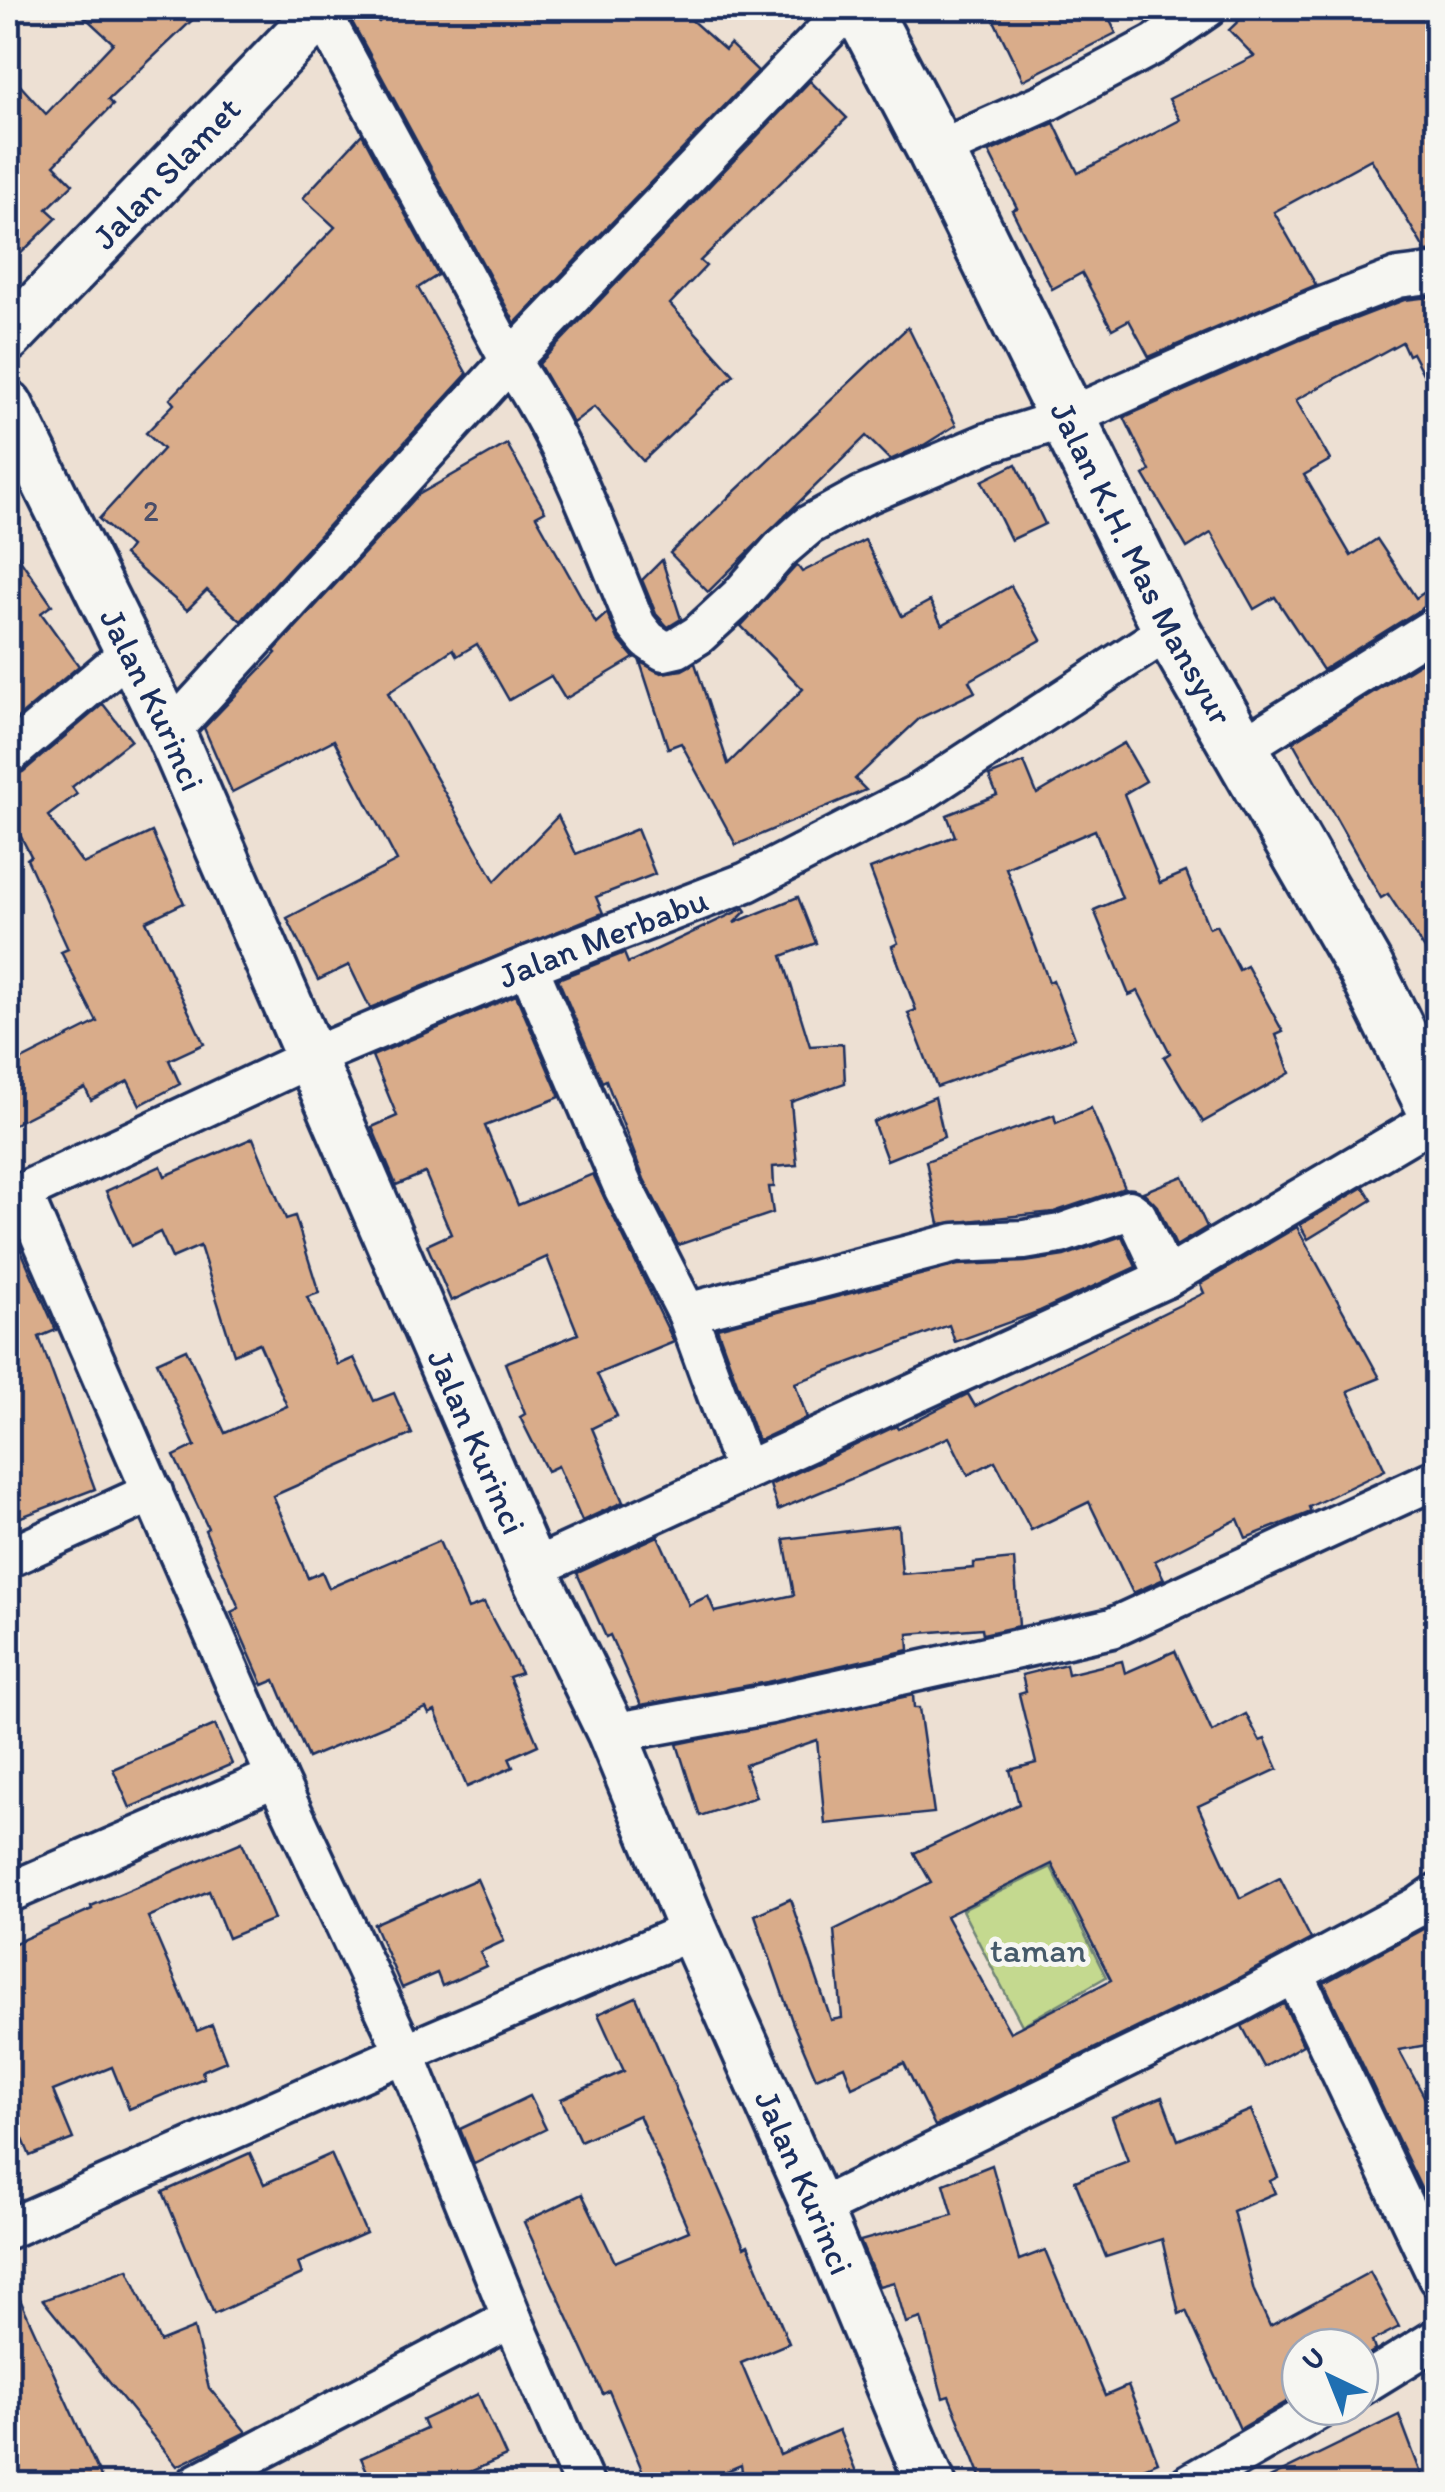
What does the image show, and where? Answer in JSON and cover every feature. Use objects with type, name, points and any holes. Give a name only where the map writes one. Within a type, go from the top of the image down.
[{"type":"highway","name":"Jalan K.H. Mas Mansyur","points":[[860,8],[936,151],[1172,629],[1366,968],[1438,1115]]},
{"type":"street","points":[[170,732],[510,362],[850,8]]},
{"type":"street","points":[[936,151],[1046,102],[1155,44],[1207,8]]},
{"type":"street","points":[[323,10],[510,362],[542,412],[580,485],[636,625],[664,651],[698,635],[809,525],[887,484],[987,442],[1067,418],[1292,319],[1398,278],[1438,273]]},
{"type":"street","name":"Jalan Slamet","points":[[8,337],[323,10]]},
{"type":"street","name":"Jalan Kurinci","points":[[8,406],[170,732],[532,1569],[612,1733],[931,2484]]},
{"type":"street","points":[[1240,748],[1438,626]]},
{"type":"street","name":"Jalan Merbabu","points":[[14,1196],[312,1057],[528,966],[748,882],[920,792],[1172,629]]},
{"type":"street","points":[[8,755],[130,652]]},
{"type":"street","points":[[528,966],[624,1189],[688,1314],[745,1471]]},
{"type":"street","points":[[532,1569],[1166,1278],[1438,1115]]},
{"type":"street","points":[[14,1196],[153,1492],[276,1778],[404,2053],[584,2484]]},
{"type":"street","points":[[688,1314],[878,1261],[964,1242],[1060,1234],[1128,1210],[1137,1216],[1166,1278]]},
{"type":"street","points":[[612,1733],[790,1700],[1112,1628],[1438,1478]]},
{"type":"street","points":[[8,1558],[153,1492]]},
{"type":"street","points":[[8,1893],[276,1778]]},
{"type":"street","points":[[817,2209],[902,2171],[1294,1975],[1438,1893]]},
{"type":"street","points":[[8,2229],[693,1930]]},
{"type":"street","points":[[1294,1975],[1438,2278]]},
{"type":"street","points":[[196,2484],[512,2318]]},
{"type":"street","points":[[1380,2374],[1438,2338]]},
{"type":"street","points":[[1189,2484],[1288,2427]]},
{"type":"green space","name":"taman","points":[[1051,1867],[1106,1977],[1022,2025],[962,1910]]},
{"type":"building","points":[[75,8],[205,8],[108,100],[113,105],[54,165],[73,184],[47,209],[57,218],[8,266],[8,72],[46,114],[113,43]]},
{"type":"building","points":[[359,8],[379,22],[392,8],[678,8],[725,50],[730,44],[758,71],[515,323],[350,18]]},
{"type":"building","points":[[988,8],[1104,8],[1116,33],[1023,80]]},
{"type":"building","points":[[1252,8],[1438,8],[1438,251],[1426,252],[1371,159],[1274,212],[1316,285],[1149,357],[1129,320],[1112,329],[1082,273],[1052,289],[1012,210],[1017,208],[989,152],[1054,123],[1078,173],[1180,120],[1169,99],[1254,56],[1229,30]]},
{"type":"building","points":[[810,81],[847,118],[700,261],[706,266],[670,304],[734,375],[643,461],[594,407],[573,423],[539,364]]},
{"type":"building","points":[[362,134],[438,275],[418,288],[467,374],[241,621],[207,590],[187,610],[124,555],[130,547],[99,519],[163,449],[146,433],[174,404],[170,399],[335,227],[303,198]]},
{"type":"building","points":[[1438,296],[1438,402],[1402,342],[1296,400],[1330,460],[1304,475],[1351,556],[1377,539],[1416,598],[1438,583],[1438,603],[1426,606],[1323,670],[1275,597],[1254,609],[1211,533],[1187,548],[1144,475],[1150,471],[1124,417],[1300,340],[1404,300]]},
{"type":"building","points":[[908,327],[956,425],[890,460],[866,436],[708,592],[670,553]]},
{"type":"building","points":[[507,444],[545,511],[536,516],[596,623],[607,613],[618,639],[634,658],[565,699],[551,676],[509,700],[477,644],[457,656],[453,649],[388,693],[495,881],[558,816],[576,854],[637,829],[655,874],[596,897],[603,913],[370,1008],[349,965],[318,980],[287,918],[397,861],[334,740],[232,792],[204,728],[418,495]]},
{"type":"building","points":[[1016,464],[1045,524],[1011,540],[982,481]]},
{"type":"building","points":[[865,540],[902,616],[930,601],[942,625],[1011,586],[1041,640],[969,681],[975,692],[920,718],[855,779],[866,790],[736,845],[681,743],[668,748],[640,662],[661,673],[682,670],[695,663],[728,764],[803,689],[741,626],[797,565],[802,572]]},
{"type":"building","points":[[8,542],[52,605],[41,613],[79,666],[8,726]]},
{"type":"building","points":[[662,560],[681,619],[668,627],[656,614],[642,580]]},
{"type":"building","points":[[1438,652],[1438,969],[1388,894],[1381,898],[1293,742]]},
{"type":"building","points":[[103,704],[131,740],[72,787],[77,794],[48,816],[83,864],[152,832],[184,903],[146,921],[204,1044],[169,1060],[180,1084],[140,1105],[128,1081],[91,1100],[85,1088],[8,1127],[8,1067],[97,1022],[61,952],[68,949],[27,859],[31,856],[8,812],[8,777],[23,772]]},
{"type":"building","points":[[1124,743],[1146,781],[1124,794],[1160,883],[1186,872],[1209,928],[1216,925],[1239,970],[1247,966],[1283,1032],[1276,1035],[1290,1073],[1203,1122],[1164,1057],[1170,1053],[1138,991],[1129,995],[1094,910],[1122,898],[1095,830],[1006,868],[1049,982],[1053,980],[1075,1038],[937,1087],[908,1013],[916,1010],[892,946],[898,943],[870,869],[955,836],[947,815],[997,795],[989,776],[1024,762],[1037,794]]},
{"type":"building","points":[[798,897],[816,943],[782,956],[810,1046],[843,1044],[845,1083],[791,1102],[797,1165],[773,1167],[774,1187],[769,1187],[773,1213],[678,1245],[644,1179],[606,1080],[602,1082],[558,979],[624,953],[628,963],[744,908],[746,911],[734,923]]},
{"type":"building","points":[[516,995],[560,1097],[485,1126],[518,1205],[593,1174],[674,1342],[597,1374],[617,1416],[592,1428],[623,1502],[582,1521],[558,1466],[547,1471],[520,1417],[525,1414],[505,1363],[578,1334],[547,1257],[451,1301],[427,1245],[451,1234],[425,1173],[396,1185],[372,1127],[397,1116],[372,1056]]},
{"type":"building","points":[[935,1097],[944,1137],[887,1160],[873,1122]]},
{"type":"building","points":[[1091,1108],[1125,1188],[1054,1212],[939,1224],[926,1161],[1054,1115],[1056,1123]]},
{"type":"building","points":[[253,1138],[286,1219],[295,1216],[319,1293],[307,1297],[338,1365],[354,1358],[374,1401],[394,1393],[412,1434],[273,1496],[308,1578],[322,1572],[329,1588],[439,1541],[468,1609],[484,1603],[521,1673],[509,1677],[538,1745],[509,1758],[513,1767],[467,1787],[435,1711],[429,1714],[426,1708],[308,1758],[275,1680],[263,1685],[231,1612],[239,1608],[205,1530],[208,1528],[174,1456],[195,1446],[157,1362],[186,1349],[225,1433],[287,1406],[259,1343],[234,1354],[200,1246],[172,1258],[160,1232],[131,1246],[106,1191],[161,1166],[165,1176]]},
{"type":"building","points":[[1183,1176],[1207,1227],[1176,1246],[1157,1206],[1143,1192]]},
{"type":"building","points":[[1364,1187],[1372,1200],[1308,1239],[1300,1225]]},
{"type":"building","points":[[8,1221],[56,1330],[39,1337],[95,1489],[8,1522]]},
{"type":"building","points":[[1297,1227],[1380,1378],[1348,1391],[1385,1470],[1309,1507],[1311,1512],[1246,1538],[1238,1519],[1155,1561],[1164,1579],[1133,1593],[1089,1502],[1031,1530],[995,1461],[968,1475],[949,1437],[778,1510],[770,1485],[968,1394],[975,1406],[1204,1293],[1200,1284]]},
{"type":"building","points":[[1122,1236],[1136,1267],[1040,1311],[955,1342],[949,1325],[795,1383],[807,1418],[758,1441],[717,1328],[958,1265],[1064,1256]]},
{"type":"building","points":[[898,1525],[902,1574],[974,1568],[974,1563],[1014,1559],[1019,1626],[983,1634],[982,1628],[908,1634],[909,1650],[641,1705],[577,1573],[658,1536],[689,1605],[708,1596],[715,1612],[794,1595],[784,1539]]},
{"type":"building","points":[[1175,1651],[1212,1732],[1246,1714],[1260,1741],[1265,1739],[1278,1769],[1198,1806],[1240,1898],[1280,1878],[1311,1939],[935,2126],[904,2063],[852,2087],[844,2066],[816,2078],[755,1915],[790,1899],[831,2020],[842,2018],[834,1930],[931,1882],[914,1853],[1019,1804],[1010,1770],[1036,1763],[1019,1694],[1026,1692],[1022,1675],[1066,1664],[1068,1674],[1122,1661],[1125,1673]],"holes":[[[1052,1864],[1111,1980],[1010,2032],[946,1916]]]},
{"type":"building","points":[[913,1695],[914,1708],[919,1708],[934,1813],[825,1824],[817,1740],[745,1765],[756,1797],[700,1816],[677,1744]]},
{"type":"building","points":[[215,1725],[232,1764],[130,1808],[113,1769]]},
{"type":"building","points":[[242,1842],[274,1919],[228,1938],[209,1891],[148,1917],[197,2031],[212,2025],[226,2061],[202,2071],[204,2078],[129,2109],[112,2067],[53,2091],[73,2139],[30,2156],[8,2103],[8,1946]]},
{"type":"building","points":[[477,1879],[504,1941],[480,1952],[486,1966],[442,1986],[437,1973],[402,1988],[374,1924]]},
{"type":"building","points":[[1438,1921],[1438,2043],[1399,2050],[1438,2122],[1438,2224],[1324,1983]]},
{"type":"building","points":[[636,1997],[789,2343],[741,2363],[780,2455],[839,2430],[861,2484],[712,2484],[742,2471],[741,2465],[696,2484],[648,2484],[609,2391],[603,2394],[524,2222],[582,2194],[615,2262],[689,2231],[639,2115],[580,2141],[561,2099],[624,2071],[598,2014]]},
{"type":"building","points":[[1284,2004],[1303,2045],[1264,2067],[1242,2026]]},
{"type":"building","points":[[530,2096],[546,2129],[474,2164],[460,2129]]},
{"type":"building","points":[[1162,2097],[1178,2140],[1251,2110],[1278,2177],[1270,2181],[1275,2193],[1233,2211],[1254,2291],[1270,2326],[1370,2272],[1399,2327],[1380,2337],[1380,2327],[1280,2327],[1280,2406],[1240,2429],[1186,2311],[1179,2314],[1162,2239],[1106,2257],[1075,2181],[1128,2161],[1112,2117]]},
{"type":"building","points":[[250,2153],[264,2184],[331,2154],[366,2233],[298,2263],[302,2274],[214,2314],[163,2192]]},
{"type":"building","points":[[992,2165],[1019,2260],[1045,2250],[1105,2396],[1128,2386],[1158,2462],[1122,2477],[1119,2471],[1085,2484],[984,2484],[949,2396],[943,2398],[921,2318],[906,2323],[894,2282],[879,2286],[860,2241],[953,2215],[944,2184]]},
{"type":"building","points":[[128,2269],[160,2342],[194,2328],[209,2388],[246,2432],[177,2466],[43,2300]]},
{"type":"building","points":[[8,2273],[104,2484],[8,2484]]},
{"type":"building","points":[[478,2394],[506,2456],[443,2484],[373,2484],[361,2458],[426,2429],[422,2420]]},
{"type":"building","points":[[1399,2415],[1425,2484],[1257,2484],[1380,2427]]}]
